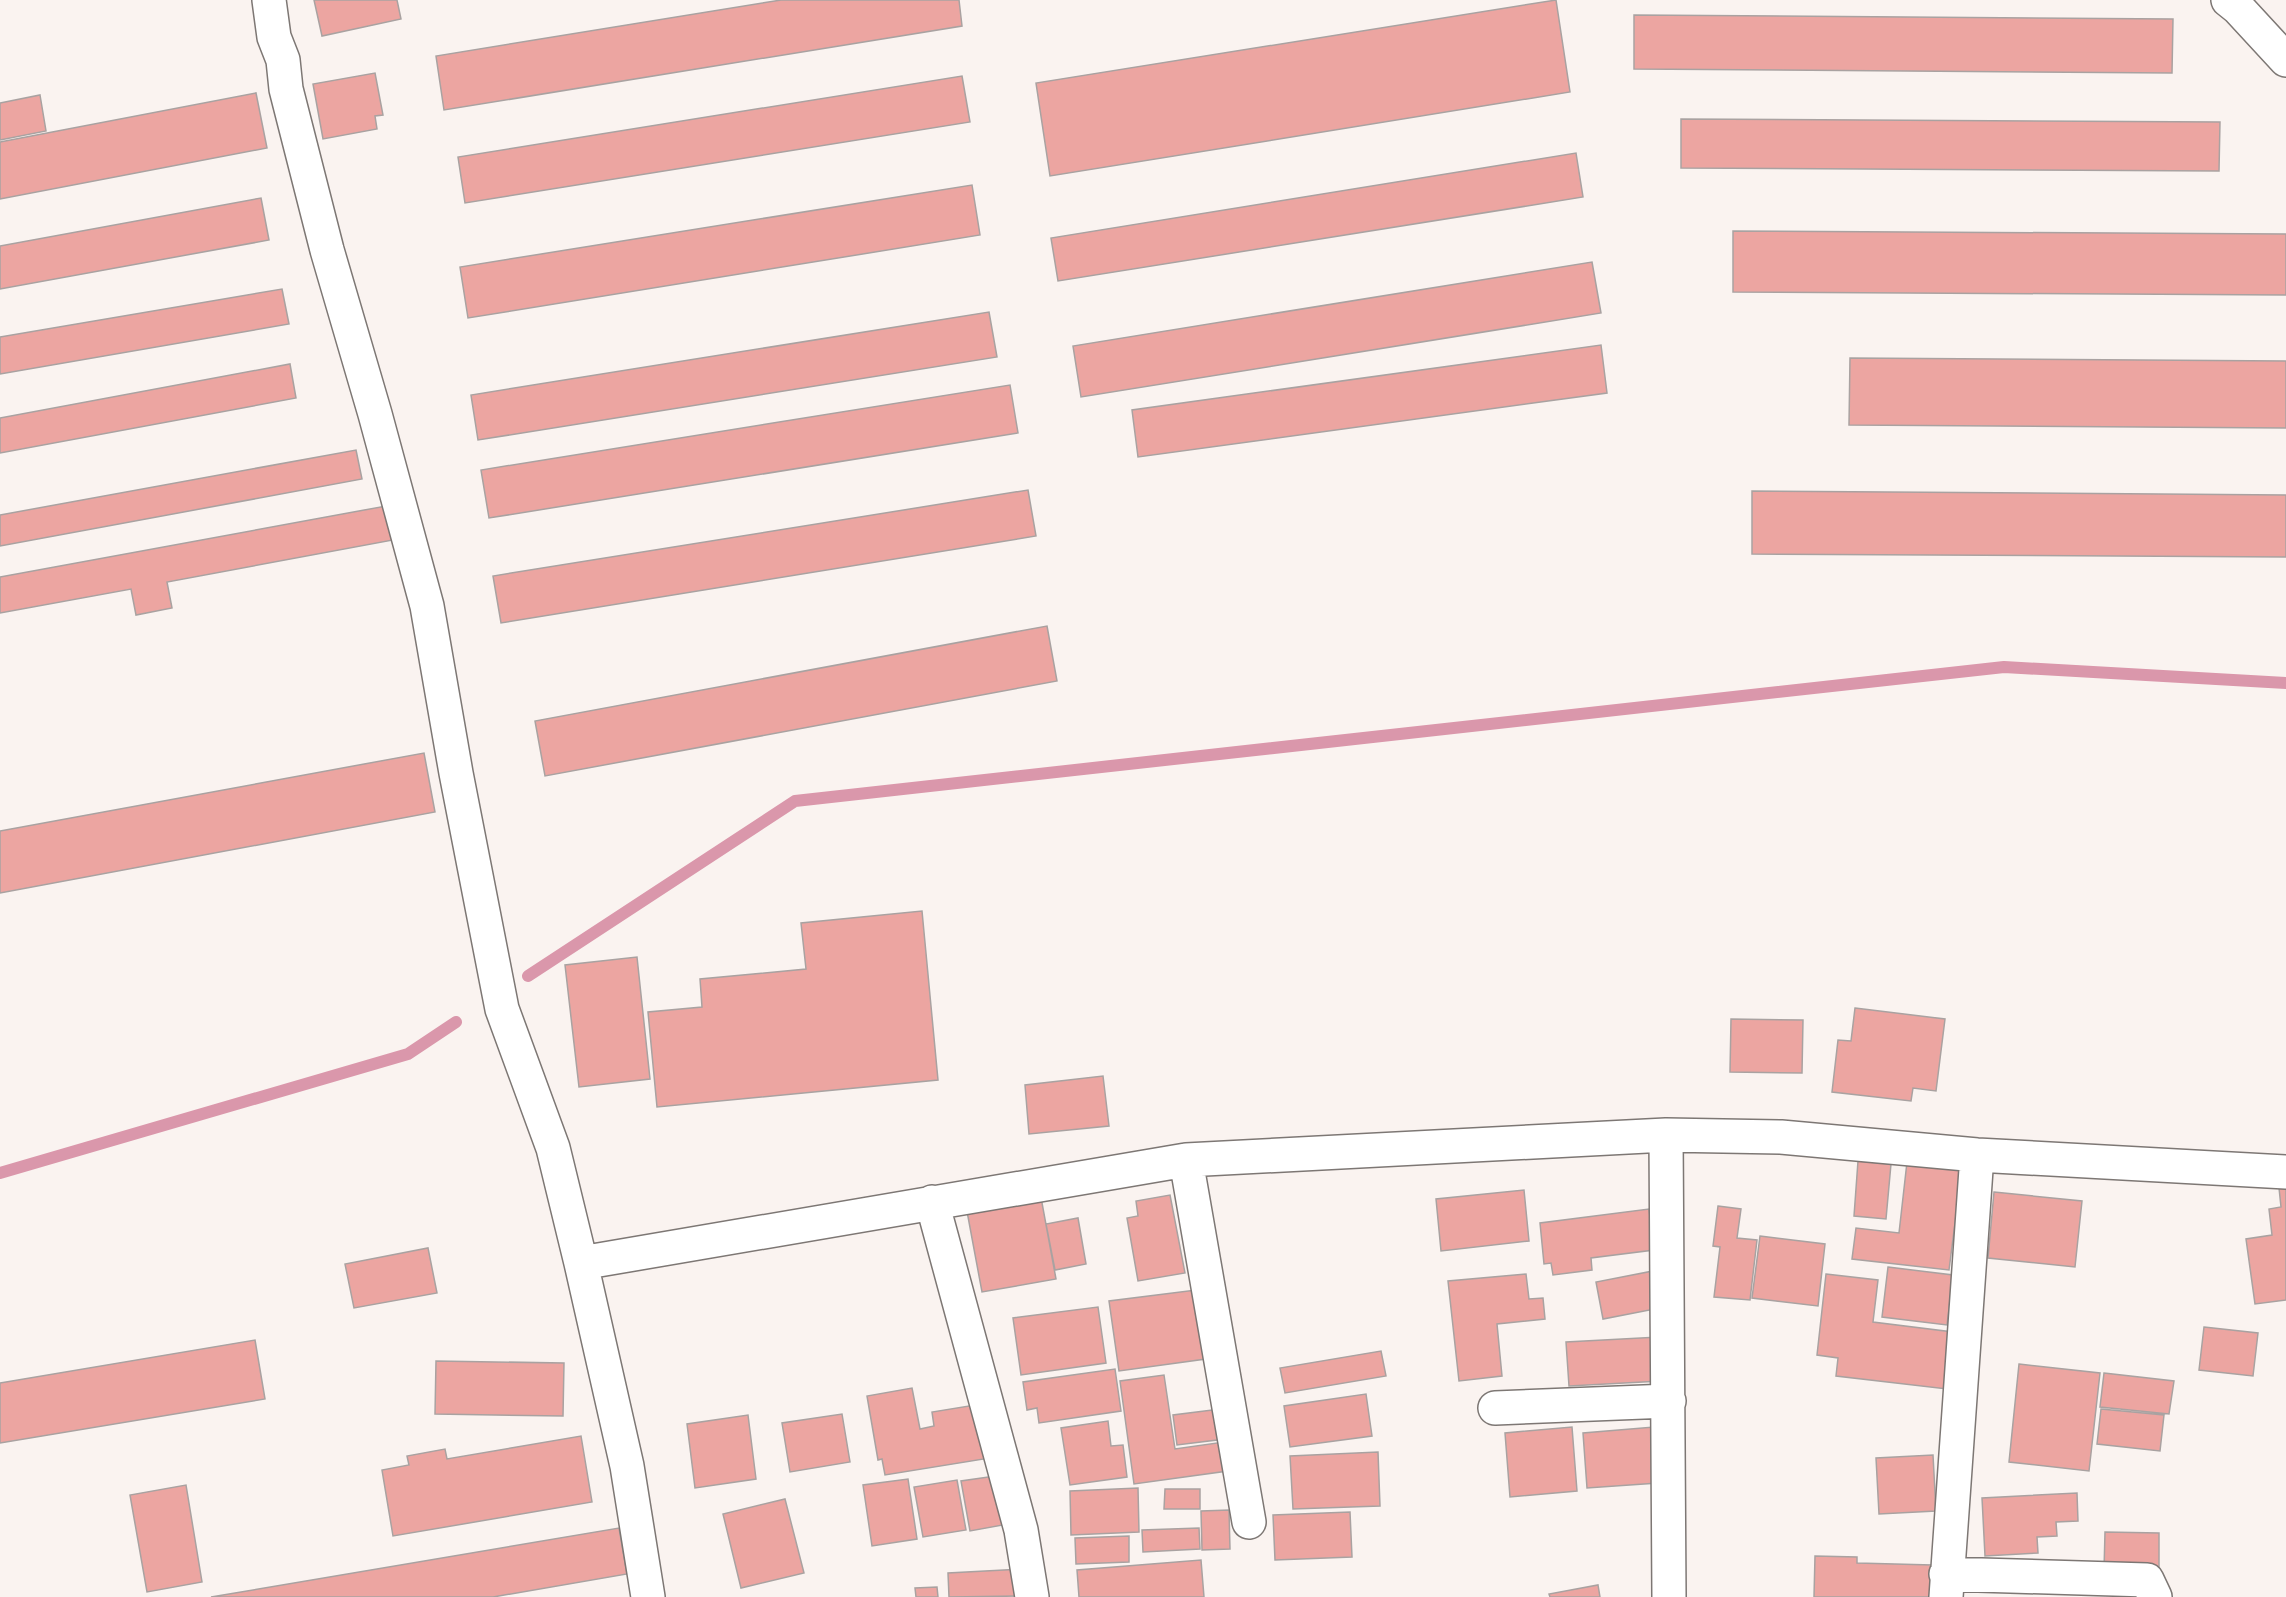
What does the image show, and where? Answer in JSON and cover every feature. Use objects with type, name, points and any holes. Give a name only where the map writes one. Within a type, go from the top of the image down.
[{"type":"street","points":[[269,0],[274,37],[283,60],[286,88],[327,250],[375,414],[427,606],[456,773],[502,1008],[553,1148],[627,1466],[648,1597]]},
{"type":"street","points":[[2228,0],[2286,60]]},
{"type":"street","points":[[581,1263],[1186,1160],[1666,1135],[1781,1137],[1977,1155],[2286,1172]]},
{"type":"street","points":[[1666,1135],[1669,1597]]},
{"type":"street","points":[[1977,1155],[1946,1585],[2147,1580],[2155,1597]]},
{"type":"street","points":[[1186,1160],[1249,1522]]},
{"type":"street","points":[[932,1202],[1021,1530],[1032,1597]]},
{"type":"street","points":[[1495,1408],[1669,1401]]},
{"type":"building","points":[[314,0],[397,0],[401,19],[322,36]]},
{"type":"building","points":[[781,0],[959,0],[962,26],[444,110],[436,56]]},
{"type":"building","points":[[1556,0],[1570,92],[1050,176],[1036,83]]},
{"type":"building","points":[[1634,15],[2173,19],[2172,73],[1634,69]]},
{"type":"building","points":[[375,73],[383,115],[375,116],[377,129],[323,139],[313,84]]},
{"type":"building","points":[[962,76],[970,122],[465,203],[458,157]]},
{"type":"building","points":[[256,93],[267,148],[0,199],[0,142]]},
{"type":"building","points":[[40,95],[46,131],[0,140],[0,103]]},
{"type":"building","points":[[1681,119],[2220,122],[2219,171],[1681,168]]},
{"type":"building","points":[[1576,153],[1583,197],[1058,281],[1051,238]]},
{"type":"building","points":[[972,185],[980,235],[468,318],[460,267]]},
{"type":"building","points":[[261,198],[269,240],[0,289],[0,246]]},
{"type":"building","points":[[1733,231],[2286,234],[2286,295],[1733,292]]},
{"type":"building","points":[[1592,262],[1601,313],[1081,397],[1073,346]]},
{"type":"building","points":[[282,289],[289,324],[0,374],[0,337]]},
{"type":"building","points":[[989,312],[997,357],[478,440],[471,395]]},
{"type":"building","points":[[1601,345],[1607,393],[1138,457],[1132,410]]},
{"type":"building","points":[[1850,358],[2286,361],[2286,428],[1849,425]]},
{"type":"building","points":[[290,364],[296,398],[0,453],[0,418]]},
{"type":"building","points":[[1010,385],[1018,433],[489,518],[481,470]]},
{"type":"building","points":[[356,450],[362,479],[0,546],[0,515]]},
{"type":"building","points":[[1028,490],[1036,536],[501,623],[493,576]]},
{"type":"building","points":[[1752,491],[2286,495],[2286,557],[1752,554]]},
{"type":"building","points":[[386,506],[393,540],[167,582],[172,608],[136,615],[131,589],[0,613],[0,577]]},
{"type":"building","points":[[1047,626],[1057,681],[545,776],[535,721]]},
{"type":"building","points":[[424,753],[435,812],[0,893],[0,831]]},
{"type":"building","points":[[922,911],[938,1080],[657,1107],[648,1012],[702,1007],[700,979],[806,969],[801,923]]},
{"type":"building","points":[[637,957],[650,1079],[579,1087],[565,965]]},
{"type":"building","points":[[1855,1008],[1945,1019],[1936,1091],[1913,1088],[1911,1101],[1832,1092],[1838,1040],[1851,1041]]},
{"type":"building","points":[[1731,1019],[1803,1020],[1802,1073],[1730,1072]]},
{"type":"building","points":[[1103,1076],[1109,1126],[1029,1134],[1025,1085]]},
{"type":"building","points":[[1858,1161],[1891,1164],[1886,1219],[1854,1216]]},
{"type":"building","points":[[1907,1162],[1962,1168],[1949,1270],[1852,1259],[1856,1228],[1899,1233]]},
{"type":"building","points":[[2286,1187],[2286,1300],[2255,1304],[2246,1239],[2272,1235],[2269,1209],[2281,1207],[2279,1188]]},
{"type":"building","points":[[1524,1190],[1529,1241],[1441,1251],[1436,1199]]},
{"type":"building","points":[[1040,1192],[1056,1279],[982,1292],[966,1206]]},
{"type":"building","points":[[1994,1192],[2082,1201],[2075,1267],[1988,1258]]},
{"type":"building","points":[[1170,1195],[1185,1273],[1138,1281],[1127,1218],[1138,1216],[1136,1201]]},
{"type":"building","points":[[1718,1206],[1741,1209],[1737,1238],[1757,1240],[1750,1300],[1714,1297],[1720,1247],[1713,1246]]},
{"type":"building","points":[[1649,1209],[1654,1250],[1591,1258],[1592,1270],[1553,1275],[1551,1263],[1544,1264],[1540,1223]]},
{"type":"building","points":[[1078,1218],[1086,1264],[1055,1270],[1046,1224]]},
{"type":"building","points":[[1760,1236],[1825,1244],[1818,1306],[1752,1298]]},
{"type":"building","points":[[428,1248],[437,1293],[354,1308],[345,1264]]},
{"type":"building","points":[[1888,1267],[1953,1275],[1947,1325],[1882,1317]]},
{"type":"building","points":[[1653,1271],[1660,1308],[1603,1319],[1596,1282]]},
{"type":"building","points":[[1526,1274],[1529,1299],[1543,1298],[1545,1319],[1497,1324],[1502,1376],[1459,1381],[1448,1281]]},
{"type":"building","points":[[1826,1274],[1878,1280],[1873,1322],[1953,1332],[1947,1389],[1836,1376],[1838,1358],[1817,1355]]},
{"type":"building","points":[[1204,1289],[1213,1358],[1119,1371],[1109,1301]]},
{"type":"building","points":[[1098,1307],[1106,1363],[1021,1375],[1013,1318]]},
{"type":"building","points":[[2204,1327],[2258,1333],[2253,1376],[2199,1370]]},
{"type":"building","points":[[1659,1337],[1661,1381],[1569,1386],[1566,1342]]},
{"type":"building","points":[[255,1340],[265,1399],[0,1443],[0,1383]]},
{"type":"building","points":[[1381,1351],[1386,1376],[1285,1393],[1280,1368]]},
{"type":"building","points":[[436,1361],[564,1363],[563,1416],[435,1414]]},
{"type":"building","points":[[2019,1364],[2100,1373],[2089,1471],[2009,1462]]},
{"type":"building","points":[[1115,1369],[1121,1411],[1039,1423],[1037,1408],[1027,1410],[1023,1382]]},
{"type":"building","points":[[2104,1373],[2174,1381],[2169,1414],[2100,1407]]},
{"type":"building","points":[[1164,1375],[1175,1449],[1231,1441],[1235,1470],[1134,1484],[1120,1381]]},
{"type":"building","points":[[912,1388],[920,1429],[934,1426],[932,1412],[975,1405],[990,1458],[885,1475],[882,1459],[878,1460],[867,1396]]},
{"type":"building","points":[[1366,1394],[1372,1436],[1290,1447],[1284,1406]]},
{"type":"building","points":[[1220,1409],[1225,1439],[1177,1445],[1173,1415]]},
{"type":"building","points":[[2101,1409],[2164,1415],[2160,1451],[2097,1444]]},
{"type":"building","points":[[842,1414],[850,1462],[790,1472],[782,1423]]},
{"type":"building","points":[[748,1415],[756,1479],[695,1488],[687,1424]]},
{"type":"building","points":[[1108,1421],[1111,1446],[1123,1445],[1127,1477],[1070,1485],[1061,1428]]},
{"type":"building","points":[[1572,1427],[1577,1491],[1510,1497],[1505,1433]]},
{"type":"building","points":[[1654,1427],[1658,1483],[1587,1488],[1583,1433]]},
{"type":"building","points":[[581,1436],[592,1502],[393,1536],[382,1470],[409,1465],[407,1456],[445,1449],[447,1459]]},
{"type":"building","points":[[1378,1452],[1380,1506],[1293,1509],[1290,1456]]},
{"type":"building","points":[[1933,1455],[1936,1511],[1879,1514],[1876,1458]]},
{"type":"building","points":[[995,1476],[1003,1525],[970,1531],[961,1481]]},
{"type":"building","points":[[908,1479],[917,1539],[872,1546],[863,1485]]},
{"type":"building","points":[[957,1480],[966,1530],[923,1537],[914,1487]]},
{"type":"building","points":[[186,1485],[202,1582],[147,1592],[130,1495]]},
{"type":"building","points":[[1138,1488],[1139,1532],[1071,1535],[1070,1491]]},
{"type":"building","points":[[1165,1489],[1200,1489],[1200,1509],[1164,1509]]},
{"type":"building","points":[[2077,1493],[2078,1521],[2056,1522],[2057,1536],[2037,1537],[2038,1553],[1985,1556],[1982,1498]]},
{"type":"building","points":[[785,1499],[804,1573],[741,1588],[723,1514]]},
{"type":"building","points":[[1229,1510],[1230,1549],[1202,1550],[1201,1511]]},
{"type":"building","points":[[1350,1512],[1352,1557],[1275,1560],[1273,1515]]},
{"type":"building","points":[[619,1528],[627,1574],[493,1597],[211,1597]]},
{"type":"building","points":[[1199,1528],[1200,1549],[1143,1552],[1142,1530]]},
{"type":"building","points":[[2105,1532],[2159,1533],[2159,1572],[2104,1570]]},
{"type":"building","points":[[1129,1536],[1129,1562],[1076,1564],[1075,1538]]},
{"type":"building","points":[[1815,1556],[1857,1557],[1857,1563],[1932,1565],[1931,1597],[1814,1597]]},
{"type":"building","points":[[1201,1560],[1204,1597],[1079,1597],[1077,1570]]},
{"type":"building","points":[[1023,1569],[1024,1596],[949,1597],[948,1573]]},
{"type":"building","points":[[1598,1585],[1600,1597],[1550,1597],[1549,1594]]},
{"type":"building","points":[[937,1587],[938,1597],[916,1597],[915,1588]]},
{"type":"waterway","points":[[528,976],[795,801],[2004,667],[2286,683]]},
{"type":"waterway","points":[[0,1173],[408,1054],[456,1022]]}]
